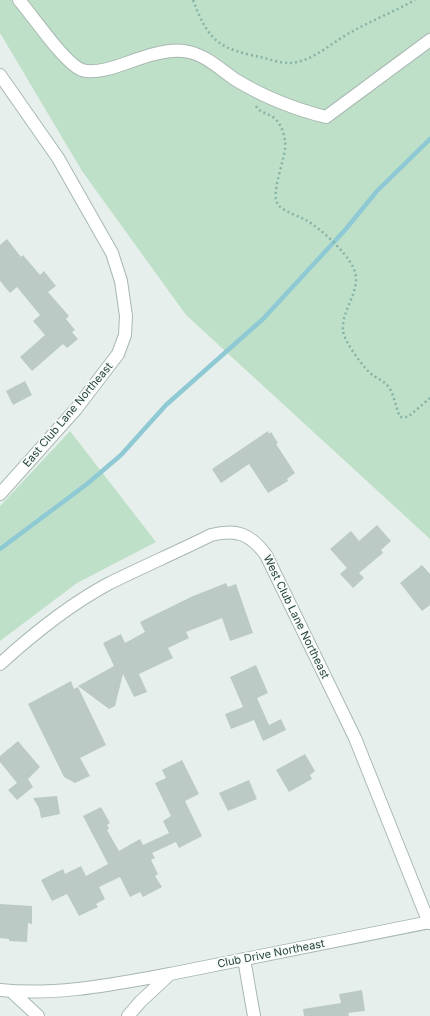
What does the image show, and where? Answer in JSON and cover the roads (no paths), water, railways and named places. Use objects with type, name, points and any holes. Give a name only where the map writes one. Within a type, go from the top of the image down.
[{"type":"street","points":[[19,0],[66,58],[82,70],[98,70],[155,53],[188,52],[206,59],[236,80],[297,110],[326,117],[430,40]]},
{"type":"street","name":"East Club Lane Northeast","points":[[0,75],[58,158],[112,254],[121,281],[126,316],[125,335],[118,354],[76,409],[0,494]]},
{"type":"street","name":"West Club Lane Northeast","points":[[0,664],[24,642],[64,611],[107,585],[210,535],[227,531],[239,533],[249,537],[259,545],[266,555],[355,738],[429,922]]},
{"type":"street","name":"Club Drive Northeast","points":[[6,991],[85,989],[170,974],[429,922]]},
{"type":"street","points":[[244,959],[254,1016]]},
{"type":"street","points":[[128,1016],[140,1002],[170,974]]},
{"type":"street","points":[[6,991],[38,1016]]},
{"type":"waterway","points":[[0,549],[87,484],[121,455],[166,405],[263,319],[345,230],[377,191],[430,139]]}]
